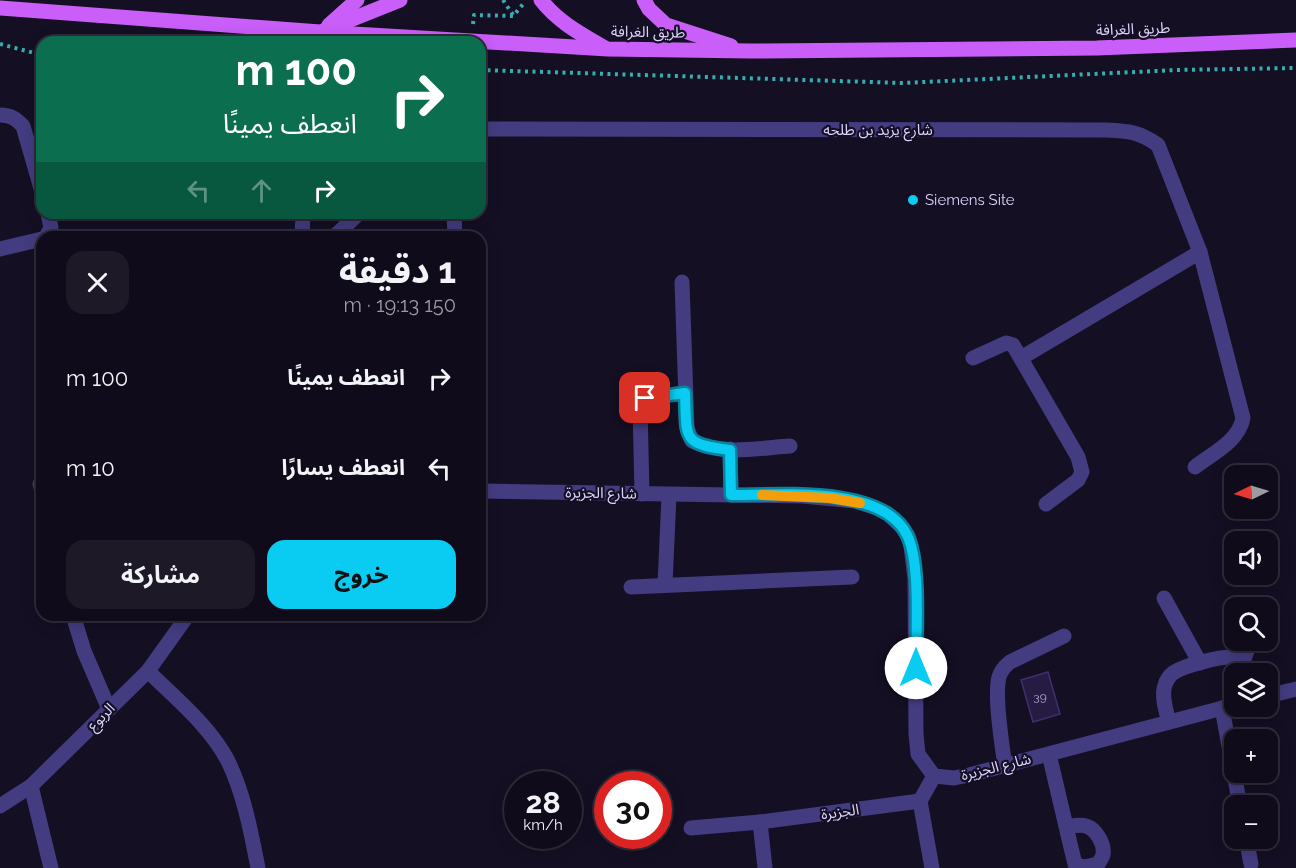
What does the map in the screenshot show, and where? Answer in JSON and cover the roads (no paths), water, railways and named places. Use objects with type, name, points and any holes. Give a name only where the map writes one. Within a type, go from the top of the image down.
[{"type":"main road","points":[[320,32],[357,0]]},
{"type":"main road","points":[[320,32],[400,0]]},
{"type":"main road","points":[[541,0],[567,25],[608,49]]},
{"type":"main road","points":[[644,0],[649,9],[666,25],[750,51]]},
{"type":"main road","name":"طريق الغرافة","points":[[0,8],[388,36]]},
{"type":"main road","name":"طريق الغرافة","points":[[486,42],[608,49],[750,51],[1097,48],[1296,40]]},
{"type":"street","points":[[0,115],[8,115],[23,126],[36,171]]},
{"type":"street","name":"شارع يزيد بن طلحه","points":[[486,129],[1125,131],[1138,133],[1158,145],[1200,252],[1243,418],[1242,426],[1232,440],[1195,467]]},
{"type":"street","points":[[340,231],[353,219]]},
{"type":"street","points":[[0,249],[36,240]]},
{"type":"street","points":[[1021,358],[1200,252]]},
{"type":"street","points":[[682,282],[687,428],[692,441],[702,446],[730,450],[790,446]]},
{"type":"street","points":[[973,358],[1006,343],[1013,345],[1078,457],[1082,472],[1078,480],[1046,504]]},
{"type":"street","points":[[642,494],[640,406],[645,398],[685,393]]},
{"type":"street","points":[[730,450],[731,495]]},
{"type":"street","name":"شارع الجزيرة","points":[[486,491],[803,496],[855,501],[887,513],[902,526],[911,546],[915,579],[916,734],[918,754],[934,776],[954,778],[1005,766],[1224,707]]},
{"type":"street","points":[[665,585],[669,495]]},
{"type":"street","points":[[631,587],[852,577]]},
{"type":"street","points":[[1164,598],[1200,663]]},
{"type":"street","points":[[75,621],[84,651],[109,709]]},
{"type":"street","name":"الربوع","points":[[0,806],[31,786],[148,671],[184,621]]},
{"type":"street","points":[[1005,766],[1001,740],[998,685],[1000,675],[1010,662],[1064,636]]},
{"type":"street","points":[[1169,722],[1164,699],[1165,685],[1172,674],[1200,663],[1229,657],[1237,658],[1241,663]]},
{"type":"street","points":[[148,671],[204,728],[227,761],[241,794],[258,868]]},
{"type":"street","points":[[1278,694],[1296,689]]},
{"type":"street","points":[[1229,717],[1239,795]]},
{"type":"street","points":[[1049,754],[1066,827]]},
{"type":"street","points":[[933,868],[920,801],[934,776]]},
{"type":"street","points":[[31,786],[51,868]]},
{"type":"street","name":"الجزيرة","points":[[691,828],[760,822],[920,801]]},
{"type":"street","points":[[760,822],[765,868]]},
{"type":"street","points":[[1248,849],[1251,864]]},
{"type":"place","name":"Siemens Site","points":[[913,200]]}]
